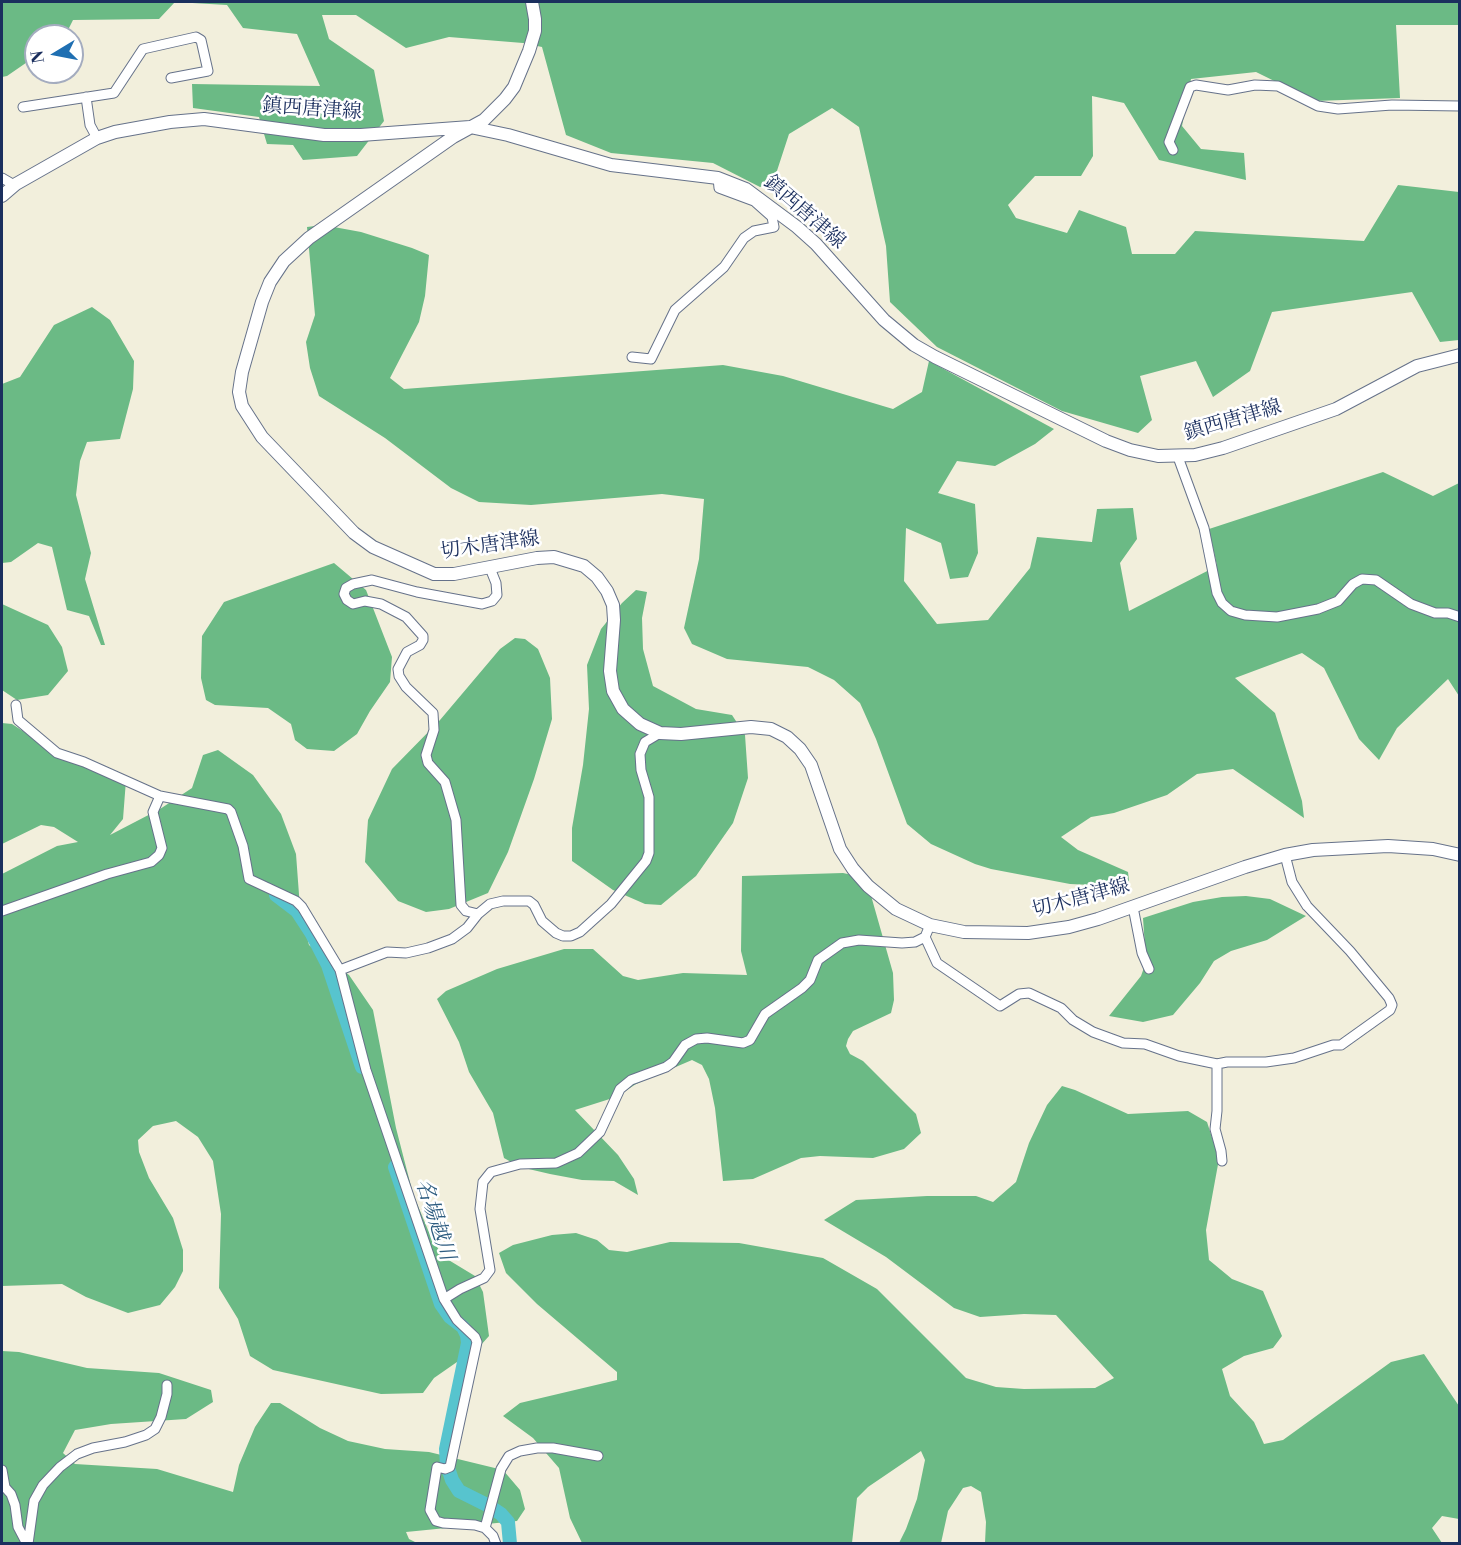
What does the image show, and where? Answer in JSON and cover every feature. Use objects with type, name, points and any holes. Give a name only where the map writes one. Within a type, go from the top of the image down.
[{"type":"main road","name":"切木唐津線","points":[[532,2],[536,19],[535,31],[514,87],[505,99],[484,120],[453,137],[309,238],[284,261],[270,282],[262,302],[242,372],[239,392],[242,406],[262,437],[354,533],[373,547],[434,574],[454,574],[537,558],[554,557],[584,566],[597,577],[613,605],[610,671],[613,691],[623,709],[640,724],[660,733],[681,734],[751,728],[771,729],[787,737],[800,749],[811,765],[840,849],[853,869],[868,886],[927,931],[1028,933],[1069,927],[1285,855],[1340,847],[1388,846],[1433,849],[1460,855]]},
{"type":"main road","name":"鎮西唐津線","points":[[2,196],[14,185],[97,138],[115,132],[183,120],[204,119],[324,135],[362,135],[470,128],[508,135],[611,165],[718,178],[746,189],[810,238],[884,320],[914,345],[1106,441],[1130,450],[1158,456],[1195,455],[1223,448],[1336,409],[1409,369],[1460,355]]},
{"type":"street","points":[[23,107],[114,93],[143,49],[196,37],[201,40],[207,71],[171,78]]},
{"type":"street","points":[[1173,150],[1168,142],[1190,87],[1196,85],[1228,90],[1255,85],[1278,86],[1318,106],[1338,109],[1392,105],[1460,106]]},
{"type":"street","points":[[86,97],[90,125],[97,138]]},
{"type":"street","points":[[2,178],[14,185]]},
{"type":"street","points":[[632,357],[651,358],[675,310],[724,267],[744,238],[754,231],[774,227],[772,217],[754,201],[719,188],[718,178]]},
{"type":"street","points":[[1178,457],[1204,528],[1217,593],[1222,603],[1231,610],[1245,615],[1277,617],[1318,609],[1338,601],[1353,584],[1362,579],[1376,580],[1411,604],[1435,613],[1448,613],[1460,618]]},
{"type":"street","points":[[478,914],[466,911],[461,905],[456,820],[445,782],[431,769],[426,755],[434,730],[433,713],[406,687],[399,676],[398,669],[407,652],[420,645],[423,636],[406,616],[381,604],[365,601],[353,604],[344,594],[346,588],[353,584],[372,580],[417,592],[482,604],[492,601],[497,595],[490,568]]},
{"type":"street","points":[[16,705],[18,720],[57,753],[84,762],[160,796],[228,809],[243,846],[249,879],[296,901],[302,907],[340,970],[366,1070],[444,1299],[457,1320],[475,1337],[478,1348],[450,1467],[437,1467],[429,1504],[432,1516],[443,1524],[475,1525],[485,1528],[493,1536],[495,1544]]},
{"type":"street","points":[[340,970],[387,952],[417,951],[452,939],[467,928],[490,904],[503,901],[529,902],[534,905],[543,921],[562,936],[571,936],[580,932],[611,904],[646,861],[649,853],[649,797],[641,770],[640,754],[645,742],[660,733]]},
{"type":"street","points":[[2,911],[107,874],[151,862],[159,855],[162,848],[153,812],[160,796]]},
{"type":"street","points":[[444,1299],[460,1288],[484,1278],[490,1270],[480,1209],[483,1182],[491,1172],[520,1164],[556,1163],[578,1153],[600,1132],[620,1089],[631,1080],[666,1067],[673,1062],[685,1045],[696,1039],[743,1042],[750,1040],[765,1014],[802,988],[810,980],[818,960],[842,943],[859,940],[902,944],[915,942],[927,931],[938,963],[1000,1006],[1020,994],[1029,993],[1061,1008],[1073,1020],[1094,1032],[1123,1043],[1145,1044],[1179,1056],[1217,1064],[1284,1060],[1341,1045],[1390,1010],[1392,1005],[1389,998],[1350,951],[1307,906],[1292,882],[1285,855]]},
{"type":"street","points":[[1133,907],[1142,953],[1149,969]]},
{"type":"street","points":[[1217,1064],[1215,1129],[1222,1161]]},
{"type":"street","points":[[27,1544],[34,1501],[43,1485],[60,1467],[77,1454],[93,1448],[125,1442],[146,1435],[155,1429],[161,1417],[167,1385]]},
{"type":"street","points":[[485,1528],[501,1469],[509,1456],[537,1448],[553,1448],[598,1456]]},
{"type":"street","points":[[2,1470],[3,1485],[15,1505],[18,1527],[27,1544]]},
{"type":"green space","points":[[2,2],[175,2],[159,19],[73,20],[71,24],[24,24],[24,64],[2,77]]},
{"type":"green space","points":[[175,2],[1459,2],[1459,25],[1396,25],[1400,98],[1315,101],[1256,72],[1191,79],[1182,126],[1201,149],[1244,153],[1246,180],[1159,160],[1124,103],[1092,96],[1093,156],[1081,176],[1035,176],[1008,205],[1016,218],[1067,233],[1079,210],[1126,227],[1132,254],[1175,254],[1195,231],[1364,241],[1398,185],[1459,192],[1459,340],[1440,342],[1412,292],[1272,312],[1250,371],[1213,397],[1196,361],[1140,376],[1152,420],[1138,433],[1062,411],[937,347],[890,302],[886,246],[859,127],[832,108],[789,134],[773,183],[760,187],[713,163],[611,153],[566,135],[542,47],[523,43],[449,37],[406,48],[356,15],[322,15],[329,39],[374,70],[384,121],[357,156],[303,160],[293,145],[267,144],[259,117],[193,108],[192,84],[320,86],[297,34],[243,28],[227,5]]},
{"type":"green space","points":[[323,225],[361,232],[429,255],[425,296],[419,322],[390,378],[404,389],[723,365],[783,376],[893,409],[922,392],[929,361],[1054,429],[1035,444],[995,466],[957,461],[938,493],[975,504],[978,553],[968,577],[950,579],[941,543],[906,528],[904,581],[937,624],[988,620],[1030,568],[1037,537],[1092,542],[1097,509],[1133,508],[1137,539],[1120,563],[1129,611],[1217,566],[1209,529],[1383,472],[1433,496],[1459,483],[1459,696],[1448,679],[1397,728],[1379,760],[1359,739],[1324,668],[1302,653],[1235,678],[1275,713],[1302,801],[1304,818],[1233,769],[1197,774],[1167,795],[1114,813],[1091,817],[1061,837],[1078,850],[1128,872],[1129,881],[1113,886],[1070,884],[975,864],[931,844],[907,824],[876,739],[860,703],[834,680],[808,667],[727,659],[692,644],[684,628],[699,559],[704,499],[662,494],[531,505],[479,502],[451,488],[385,438],[319,396],[310,368],[306,342],[315,315],[307,227]]},
{"type":"green space","points":[[92,307],[110,320],[134,361],[133,389],[120,439],[87,442],[80,461],[76,495],[91,553],[85,579],[105,645],[101,645],[89,616],[67,610],[52,547],[38,543],[11,562],[2,563],[2,384],[20,377],[54,325]]},
{"type":"green space","points":[[334,563],[366,590],[392,657],[390,682],[357,734],[334,751],[307,749],[295,740],[291,724],[268,708],[215,705],[206,700],[201,678],[202,636],[224,602]]},
{"type":"green space","points":[[636,590],[647,592],[642,618],[643,649],[653,686],[696,709],[732,715],[745,735],[748,778],[733,823],[696,876],[661,905],[645,904],[613,890],[572,861],[572,828],[583,765],[589,709],[587,665],[601,629]]},
{"type":"green space","points":[[2,604],[48,625],[62,647],[68,671],[48,695],[17,700],[2,690]]},
{"type":"green space","points":[[515,638],[525,639],[538,649],[550,678],[552,719],[534,779],[508,852],[488,893],[449,909],[426,912],[398,901],[365,862],[368,820],[392,769],[440,720],[500,649]]},
{"type":"green space","points":[[2,723],[12,724],[60,755],[126,780],[123,819],[110,835],[160,809],[192,788],[203,755],[218,750],[253,775],[281,814],[296,854],[300,908],[309,945],[349,975],[373,1010],[396,1128],[413,1194],[428,1230],[442,1256],[475,1276],[483,1292],[489,1336],[480,1346],[434,1378],[423,1393],[381,1394],[273,1370],[250,1356],[238,1319],[219,1288],[221,1214],[213,1161],[198,1137],[176,1121],[153,1126],[138,1140],[139,1152],[149,1178],[173,1218],[183,1250],[183,1271],[175,1287],[160,1305],[128,1313],[86,1297],[62,1284],[2,1286],[2,874],[57,846],[78,842],[54,827],[41,825],[2,844]]},
{"type":"green space","points":[[843,873],[866,878],[893,973],[894,1000],[891,1013],[853,1031],[846,1046],[850,1054],[863,1061],[916,1114],[921,1133],[904,1149],[873,1158],[820,1156],[801,1158],[753,1179],[723,1181],[715,1108],[709,1079],[702,1065],[692,1060],[636,1084],[616,1097],[575,1110],[618,1155],[634,1179],[638,1195],[614,1181],[582,1180],[550,1174],[520,1167],[504,1158],[493,1113],[469,1072],[459,1042],[437,999],[446,991],[497,969],[564,949],[593,949],[623,976],[638,980],[683,973],[747,975],[741,951],[742,876]]},
{"type":"green space","points":[[1246,896],[1270,899],[1306,916],[1267,940],[1231,951],[1214,961],[1200,983],[1173,1015],[1143,1022],[1109,1016],[1141,976],[1146,962],[1143,918],[1193,902]]},
{"type":"green space","points":[[1062,1086],[1128,1114],[1188,1111],[1207,1122],[1219,1159],[1206,1230],[1209,1260],[1232,1279],[1263,1291],[1282,1336],[1273,1348],[1244,1356],[1222,1369],[1230,1396],[1254,1422],[1264,1444],[1283,1440],[1391,1362],[1424,1354],[1459,1406],[1459,1519],[1442,1516],[1432,1528],[1442,1543],[985,1543],[986,1522],[981,1492],[971,1486],[963,1488],[948,1511],[941,1543],[899,1543],[917,1499],[925,1460],[921,1451],[868,1487],[857,1498],[852,1543],[582,1543],[570,1518],[559,1468],[533,1438],[503,1416],[520,1403],[617,1380],[617,1372],[537,1304],[506,1273],[499,1253],[513,1245],[552,1235],[576,1233],[597,1240],[609,1250],[627,1252],[670,1242],[739,1243],[823,1258],[877,1289],[966,1378],[996,1387],[1095,1388],[1114,1378],[1056,1315],[1024,1314],[980,1317],[954,1308],[886,1257],[824,1220],[856,1200],[976,1196],[993,1202],[1016,1182],[1029,1143],[1047,1105]]},
{"type":"green space","points":[[2,1351],[19,1352],[87,1368],[159,1373],[211,1390],[213,1402],[186,1419],[111,1424],[75,1430],[63,1453],[75,1464],[157,1469],[233,1492],[239,1465],[255,1427],[271,1403],[280,1403],[320,1428],[348,1441],[385,1449],[429,1452],[503,1470],[520,1490],[525,1509],[517,1521],[406,1532],[409,1539],[417,1543],[2,1543]]},
{"type":"waterway","name":"名場越川","points":[[276,895],[297,911],[328,965],[362,1067]]},
{"type":"waterway","name":"名場越川","points":[[395,1167],[441,1304],[450,1317],[463,1327],[467,1335],[468,1343],[446,1449],[447,1465],[459,1491],[489,1506],[508,1522],[510,1544]]}]
